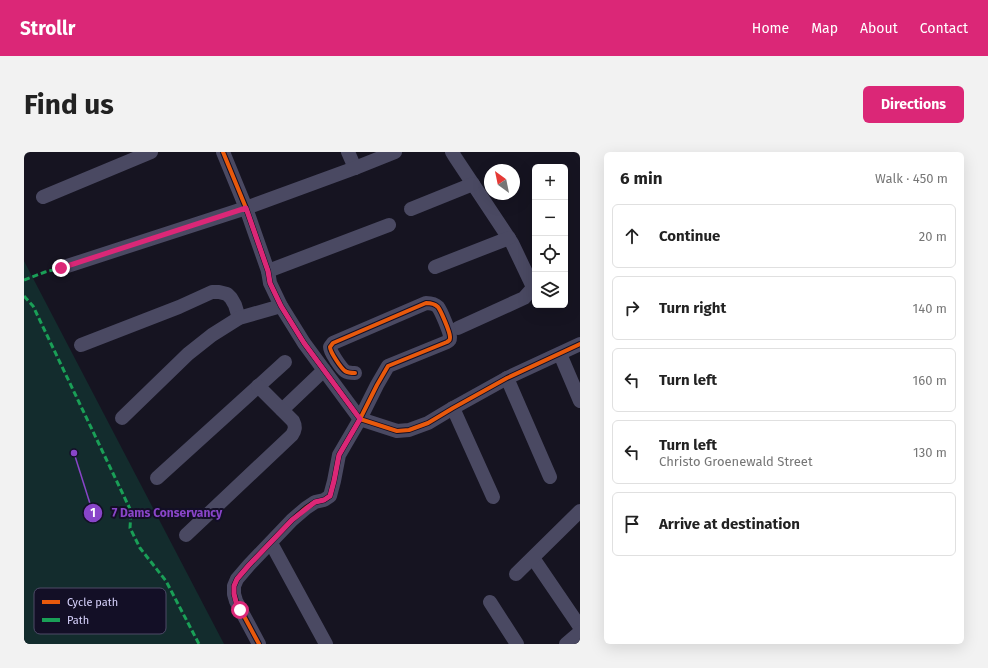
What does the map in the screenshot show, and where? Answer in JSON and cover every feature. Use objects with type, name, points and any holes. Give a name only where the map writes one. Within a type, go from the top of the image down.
[{"type":"street","points":[[43,197],[151,152]]},
{"type":"street","points":[[223,152],[246,208],[268,271],[270,283],[281,306],[304,343],[360,419],[397,431],[409,430],[428,423],[507,378],[580,344]]},
{"type":"street","points":[[348,152],[355,168]]},
{"type":"street","points":[[61,268],[246,208],[395,152]]},
{"type":"street","points":[[452,152],[512,243],[533,288],[524,298],[458,328]]},
{"type":"street","points":[[411,209],[473,184]]},
{"type":"street","points":[[268,271],[389,225]]},
{"type":"street","points":[[435,267],[509,238]]},
{"type":"street","points":[[81,345],[179,307],[212,292],[227,294],[235,305],[240,318]]},
{"type":"street","points":[[259,644],[236,602],[234,586],[237,579],[292,520],[315,502],[324,500],[330,496],[339,455],[388,366],[450,340],[448,329],[438,307],[432,303],[426,303],[333,343],[330,347],[330,351],[342,369],[347,373],[355,373]]},
{"type":"street","points":[[122,418],[188,354],[212,335],[240,318],[281,306]]},
{"type":"street","points":[[560,354],[580,402]]},
{"type":"street","points":[[157,478],[285,362]]},
{"type":"street","points":[[282,410],[324,370]]},
{"type":"street","points":[[507,378],[550,477]]},
{"type":"street","points":[[186,535],[292,435],[295,430],[293,421],[258,386]]},
{"type":"street","points":[[453,408],[494,497]]},
{"type":"street","points":[[516,574],[580,511]]},
{"type":"street","points":[[271,543],[326,644]]},
{"type":"street","points":[[533,558],[580,627]]},
{"type":"street","points":[[490,602],[517,644]]},
{"type":"street","points":[[566,644],[580,632]]},
{"type":"green space","points":[[24,261],[224,644],[24,644]]},
{"type":"marked path","points":[[24,280],[61,268]]},
{"type":"marked path","points":[[24,296],[33,306],[131,511],[130,528],[140,548],[166,581],[199,644]]},
{"type":"cycle path","points":[[223,152],[246,208],[268,271],[270,283],[281,306],[304,343],[360,419],[397,431],[409,430],[428,423],[507,378],[580,344]]},
{"type":"cycle path","points":[[259,644],[236,601],[234,586],[237,579],[292,520],[315,502],[324,500],[330,496],[339,455],[388,366],[450,340],[450,334],[438,307],[434,304],[426,303],[333,343],[330,349],[338,363],[345,371],[355,373]]},
{"type":"place","name":"7 Dams Conservancy","points":[[74,453]]},
{"type":"route","points":[[61,268],[246,208],[268,271],[270,283],[281,306],[304,343],[360,419],[339,455],[330,496],[324,500],[315,502],[292,520],[237,579],[234,586],[234,594],[240,610]]}]
